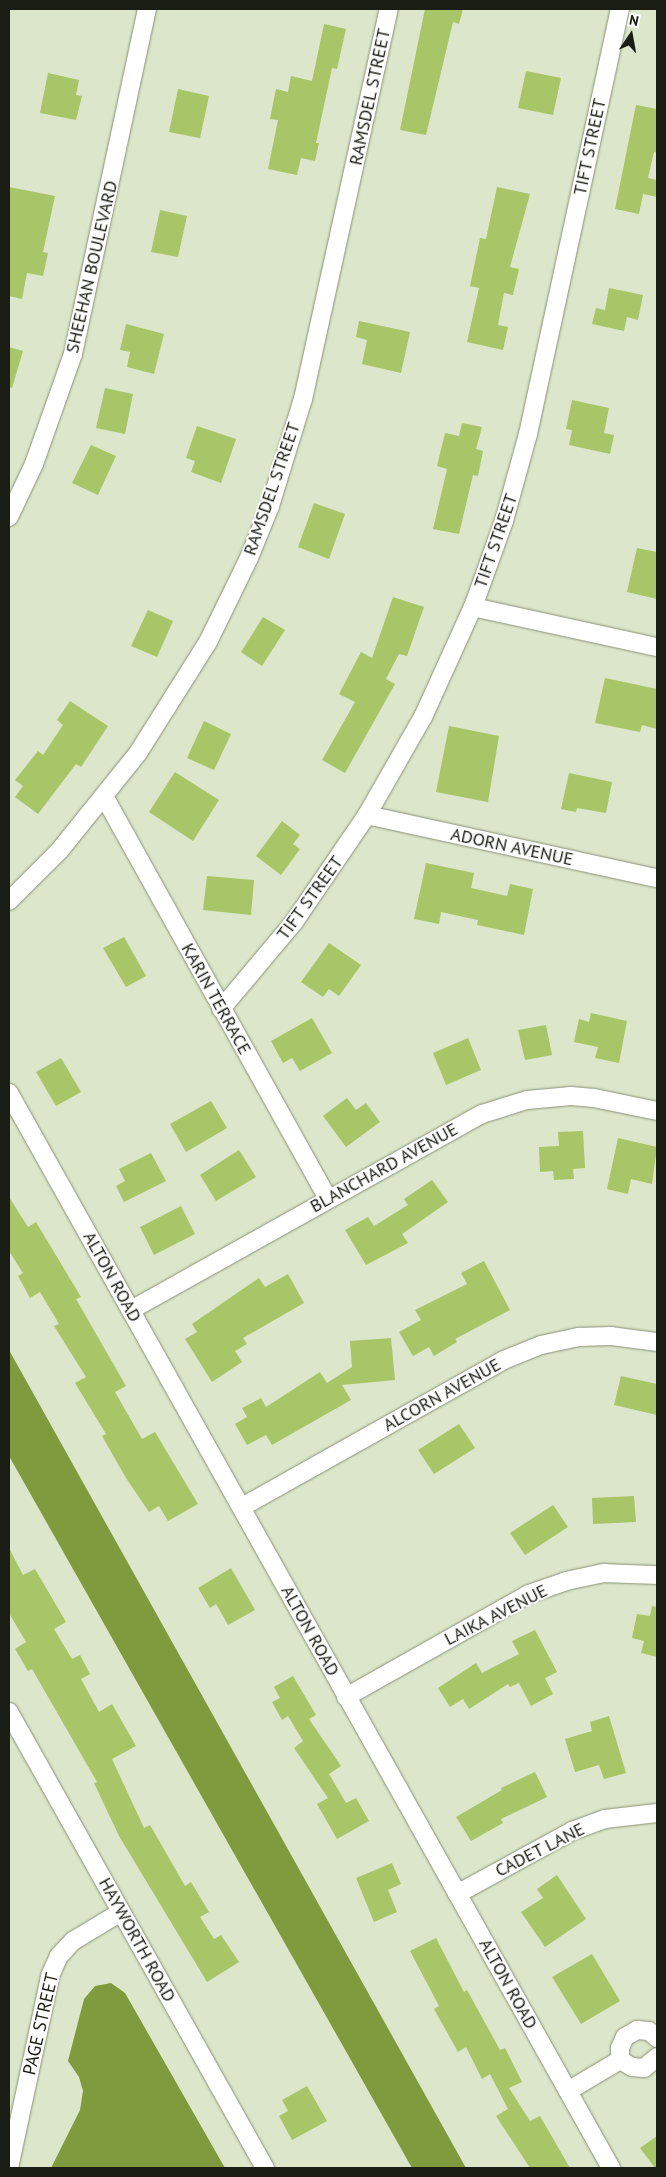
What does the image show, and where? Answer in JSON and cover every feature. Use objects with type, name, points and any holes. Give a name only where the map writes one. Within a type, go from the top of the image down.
[{"type":"street","name":"SHEEHAN BOULEVARD","points":[[9,517],[38,455],[73,354],[148,9]]},
{"type":"street","name":"RAMSDEL STREET","points":[[9,902],[60,850],[105,798],[160,722],[208,642],[270,506],[305,390],[389,9]]},
{"type":"street","name":"TIFT STREET","points":[[221,1009],[294,922],[368,816],[423,717],[473,607],[504,521],[528,434],[620,9]]},
{"type":"street","points":[[473,607],[657,647]]},
{"type":"street","name":"KARIN TERRACE","points":[[105,798],[328,1199]]},
{"type":"street","name":"ADORN AVENUE","points":[[368,816],[657,878]]},
{"type":"street","name":"ALTON ROAD","points":[[9,1093],[611,2168]]},
{"type":"street","name":"BLANCHARD AVENUE","points":[[131,1310],[460,1125],[505,1106],[571,1096],[594,1098],[657,1111]]},
{"type":"street","name":"ALCORN AVENUE","points":[[242,1507],[513,1356],[541,1346],[579,1337],[611,1336],[657,1342]]},
{"type":"street","name":"LAIKA AVENUE","points":[[346,1697],[529,1594],[566,1581],[604,1573],[657,1575]]},
{"type":"street","name":"HAYWORTH ROAD","points":[[9,1712],[265,2168]]},
{"type":"street","name":"CADET LANE","points":[[457,1894],[572,1831],[605,1819],[657,1813]]},
{"type":"street","name":"PAGE STREET","points":[[10,2168],[50,1976],[59,1956],[73,1941],[121,1912]]},
{"type":"street","points":[[620,2060],[620,2048],[626,2037],[637,2030],[650,2032],[657,2038]]},
{"type":"street","points":[[568,2091],[620,2060],[644,2068],[657,2057]]},
{"type":"shaded area","points":[[9,1350],[466,2168],[412,2168],[9,1456]]},
{"type":"shaded area","points":[[111,1983],[125,1993],[225,2168],[51,2168],[80,2110],[83,2091],[79,2077],[68,2061],[84,1999],[95,1986]]},
{"type":"building","points":[[425,9],[463,9],[459,24],[453,22],[426,135],[400,130]]},
{"type":"building","points":[[324,24],[346,29],[337,69],[332,68],[316,143],[319,143],[315,161],[301,158],[297,175],[268,169],[278,120],[270,119],[276,89],[288,92],[291,76],[312,81]]},
{"type":"building","points":[[526,71],[561,78],[553,115],[518,108]]},
{"type":"building","points":[[48,73],[79,80],[76,95],[82,96],[76,120],[40,113]]},
{"type":"building","points":[[178,89],[209,96],[200,138],[169,132]]},
{"type":"building","points":[[636,105],[657,109],[657,153],[654,152],[648,178],[657,180],[657,197],[643,194],[639,214],[615,209]]},
{"type":"building","points":[[9,187],[55,196],[43,252],[48,253],[43,276],[27,273],[22,299],[9,296]]},
{"type":"building","points":[[497,187],[530,194],[510,267],[519,269],[513,295],[504,293],[498,325],[508,327],[503,350],[467,342],[479,288],[470,286],[480,238],[486,239]]},
{"type":"building","points":[[160,210],[187,216],[178,257],[151,252]]},
{"type":"building","points":[[609,288],[643,295],[638,320],[627,317],[624,331],[592,324],[596,308],[605,310]]},
{"type":"building","points":[[359,321],[410,332],[401,373],[362,364],[367,340],[356,337]]},
{"type":"building","points":[[126,324],[164,334],[154,374],[127,367],[130,352],[120,350]]},
{"type":"building","points":[[9,347],[23,351],[12,388],[9,387]]},
{"type":"building","points":[[105,388],[133,394],[125,434],[96,428]]},
{"type":"building","points":[[572,400],[609,408],[604,433],[614,435],[610,454],[569,445],[572,430],[566,429]]},
{"type":"building","points":[[462,423],[482,427],[476,449],[483,451],[478,476],[473,475],[459,534],[433,529],[447,469],[437,466],[445,433],[459,436]]},
{"type":"building","points":[[197,426],[236,439],[221,483],[191,472],[195,461],[186,458]]},
{"type":"building","points":[[91,445],[116,456],[98,495],[72,483]]},
{"type":"building","points":[[314,503],[345,514],[329,559],[298,547]]},
{"type":"building","points":[[637,548],[657,552],[657,599],[627,592]]},
{"type":"building","points":[[393,597],[424,607],[407,656],[399,654],[386,679],[395,684],[345,773],[322,760],[355,702],[339,694],[361,652],[372,658]]},
{"type":"building","points":[[148,610],[173,621],[157,657],[131,646]]},
{"type":"building","points":[[263,617],[285,630],[262,666],[241,652]]},
{"type":"building","points":[[605,678],[657,689],[657,729],[642,725],[640,732],[595,723]]},
{"type":"building","points":[[70,701],[108,726],[81,767],[76,764],[38,814],[15,797],[23,786],[15,780],[38,751],[43,755],[63,725],[57,720]]},
{"type":"building","points":[[204,721],[231,734],[214,770],[187,758]]},
{"type":"building","points":[[449,726],[499,736],[488,802],[436,792]]},
{"type":"building","points":[[175,772],[219,800],[193,841],[149,812]]},
{"type":"building","points":[[569,773],[612,782],[606,813],[577,808],[576,812],[561,809]]},
{"type":"building","points":[[282,821],[300,835],[293,844],[300,849],[281,875],[256,856]]},
{"type":"building","points":[[426,863],[474,873],[471,888],[507,896],[510,884],[533,889],[524,935],[477,925],[478,920],[441,912],[439,924],[414,919]]},
{"type":"building","points":[[207,876],[254,880],[251,915],[203,910]]},
{"type":"building","points":[[124,937],[146,976],[126,987],[103,948]]},
{"type":"building","points":[[329,943],[361,965],[339,996],[329,989],[323,997],[301,982]]},
{"type":"building","points":[[591,1013],[627,1021],[619,1063],[595,1058],[598,1047],[574,1042],[579,1019],[589,1022]]},
{"type":"building","points":[[312,1018],[332,1053],[300,1071],[292,1058],[283,1063],[271,1041]]},
{"type":"building","points":[[546,1025],[552,1055],[525,1060],[518,1030]]},
{"type":"building","points":[[468,1038],[481,1070],[446,1085],[433,1053]]},
{"type":"building","points":[[61,1058],[81,1092],[56,1106],[36,1072]]},
{"type":"building","points":[[347,1098],[356,1110],[366,1103],[380,1122],[346,1147],[323,1116]]},
{"type":"building","points":[[211,1101],[227,1128],[186,1152],[170,1124]]},
{"type":"building","points":[[583,1131],[585,1168],[573,1169],[574,1179],[554,1180],[553,1171],[540,1172],[539,1147],[559,1146],[558,1132]]},
{"type":"building","points":[[618,1138],[657,1147],[652,1184],[631,1179],[628,1194],[607,1189]]},
{"type":"building","points":[[239,1150],[256,1177],[216,1201],[200,1175]]},
{"type":"building","points":[[151,1153],[166,1181],[124,1202],[116,1186],[125,1181],[119,1169]]},
{"type":"building","points":[[432,1180],[448,1202],[402,1234],[408,1243],[366,1265],[345,1230],[368,1217],[374,1226],[408,1205],[404,1199]]},
{"type":"building","points":[[9,1197],[28,1227],[36,1222],[81,1297],[76,1299],[126,1386],[115,1392],[142,1439],[155,1432],[198,1504],[168,1521],[159,1506],[149,1512],[126,1478],[102,1436],[106,1434],[75,1383],[86,1377],[54,1326],[59,1324],[40,1292],[30,1298],[18,1276],[23,1273],[9,1251]]},
{"type":"building","points":[[181,1206],[195,1234],[154,1255],[140,1227]]},
{"type":"building","points":[[484,1261],[510,1310],[455,1339],[457,1342],[434,1356],[429,1347],[413,1356],[399,1332],[421,1320],[415,1310],[467,1284],[461,1273]]},
{"type":"building","points":[[288,1274],[304,1303],[243,1338],[247,1344],[235,1351],[242,1362],[212,1382],[185,1339],[197,1332],[192,1324],[259,1278],[265,1287]]},
{"type":"building","points":[[391,1338],[395,1380],[342,1385],[351,1400],[272,1445],[266,1435],[247,1445],[235,1424],[247,1417],[242,1408],[261,1398],[266,1407],[320,1372],[327,1383],[352,1367],[350,1341]]},
{"type":"building","points":[[621,1376],[657,1384],[657,1415],[614,1405]]},
{"type":"building","points":[[459,1424],[475,1448],[434,1474],[418,1450]]},
{"type":"building","points":[[634,1496],[636,1522],[593,1524],[592,1498]]},
{"type":"building","points":[[553,1505],[568,1527],[525,1555],[510,1533]]},
{"type":"building","points":[[9,1548],[23,1575],[35,1569],[66,1622],[54,1629],[72,1659],[80,1655],[90,1674],[81,1679],[99,1712],[112,1704],[136,1746],[112,1759],[144,1828],[150,1825],[185,1886],[191,1882],[209,1912],[200,1917],[214,1939],[221,1935],[239,1962],[207,1982],[119,1836],[94,1783],[97,1782],[32,1669],[28,1671],[15,1649],[26,1642],[9,1613]]},
{"type":"building","points":[[231,1568],[255,1610],[228,1625],[216,1604],[210,1608],[198,1588]]},
{"type":"building","points":[[652,1606],[657,1607],[657,1657],[641,1653],[644,1641],[632,1638],[637,1614],[650,1616]]},
{"type":"building","points":[[535,1630],[557,1672],[545,1678],[553,1694],[531,1706],[519,1683],[510,1687],[508,1684],[469,1709],[463,1699],[450,1707],[438,1688],[476,1663],[482,1673],[519,1654],[512,1641]]},
{"type":"building","points":[[293,1676],[316,1715],[309,1719],[341,1766],[329,1774],[346,1803],[356,1798],[369,1821],[337,1839],[317,1804],[328,1798],[294,1748],[303,1741],[288,1716],[282,1720],[272,1702],[280,1698],[274,1687]]},
{"type":"building","points":[[609,1716],[626,1773],[604,1779],[599,1765],[575,1772],[565,1739],[592,1731],[590,1722]]},
{"type":"building","points":[[535,1772],[547,1797],[501,1819],[503,1823],[471,1841],[456,1817],[502,1790],[501,1788]]},
{"type":"building","points":[[392,1863],[401,1884],[388,1890],[397,1912],[374,1922],[356,1878]]},
{"type":"building","points":[[557,1875],[586,1919],[545,1947],[521,1912],[543,1898],[537,1889]]},
{"type":"building","points":[[436,1938],[464,1992],[467,1990],[500,2050],[505,2048],[522,2082],[509,2088],[530,2121],[540,2116],[570,2168],[530,2168],[496,2116],[508,2109],[490,2074],[482,2079],[466,2047],[458,2052],[434,2009],[439,2006],[410,1951]]},
{"type":"building","points":[[592,1954],[620,2001],[581,2024],[552,1977]]},
{"type":"building","points":[[307,2086],[327,2121],[292,2140],[279,2116],[288,2111],[282,2100]]},
{"type":"building","points":[[657,2136],[657,2168],[655,2168],[640,2148]]}]
